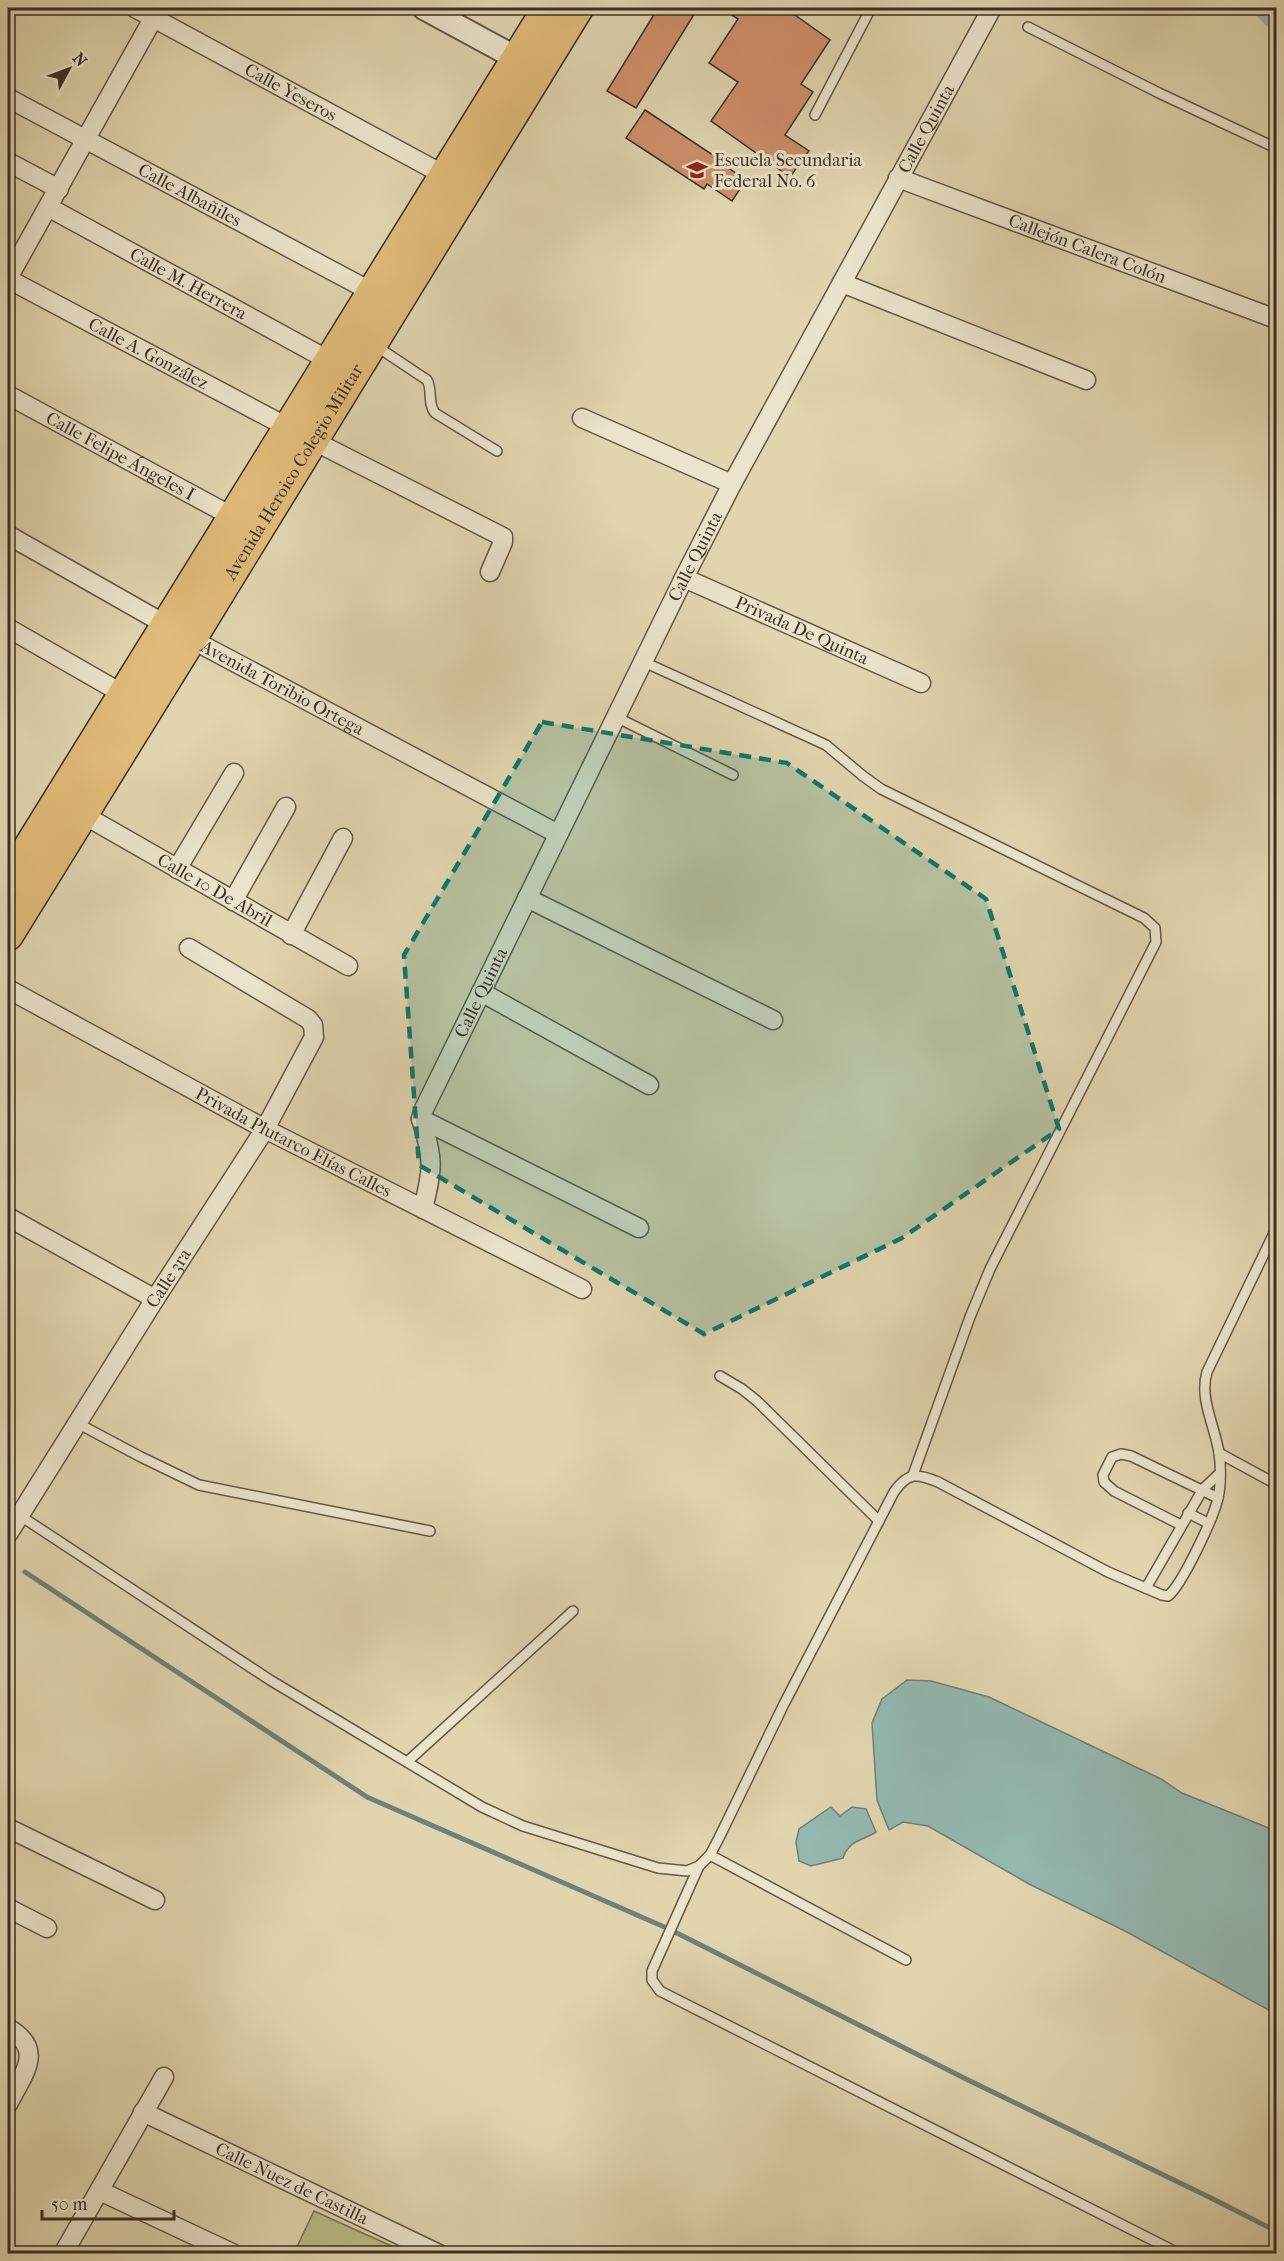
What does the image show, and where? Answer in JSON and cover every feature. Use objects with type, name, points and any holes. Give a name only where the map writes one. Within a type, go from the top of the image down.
[{"type":"main road","name":"Avenida Heroico Colegio Militar","points":[[8,935],[82,814],[179,632],[233,517],[372,343],[558,10]]},
{"type":"main road","name":"Avenida Heroico Colegio Militar","points":[[8,881],[123,694],[179,632],[300,434],[330,361],[372,292],[446,176],[528,65]]},
{"type":"street","name":"Calle Yeseros","points":[[135,8],[156,12],[446,176]]},
{"type":"street","points":[[424,8],[528,65]]},
{"type":"street","name":"Calle Quinta","points":[[421,1119],[480,992],[732,484],[992,8]]},
{"type":"street","points":[[9,273],[59,189],[156,12]]},
{"type":"street","name":"Calle Albañiles","points":[[8,99],[372,292]]},
{"type":"street","points":[[8,162],[59,189]]},
{"type":"street","name":"Callejón Calera Colón","points":[[898,178],[1276,320]]},
{"type":"street","name":"Calle M. Herrera","points":[[48,207],[330,361]]},
{"type":"street","name":"Calle A. González","points":[[9,273],[300,434],[503,537],[490,572]]},
{"type":"street","points":[[842,283],[1086,380]]},
{"type":"street","name":"Calle Felipe Ángeles I","points":[[8,395],[233,517]]},
{"type":"street","points":[[582,418],[732,484]]},
{"type":"street","name":"Avenida Toribio Ortega","points":[[8,535],[179,632],[558,834]]},
{"type":"street","name":"Privada De Quinta","points":[[684,578],[921,683]]},
{"type":"street","points":[[8,628],[123,694]]},
{"type":"street","points":[[177,869],[234,773]]},
{"type":"street","points":[[233,902],[286,807]]},
{"type":"street","name":"Calle 10 De Abril","points":[[82,814],[348,966]]},
{"type":"street","points":[[291,935],[343,838]]},
{"type":"street","points":[[527,898],[773,1020]]},
{"type":"street","name":"Calle 3ra","points":[[8,1534],[154,1299],[265,1129],[314,1037],[313,1025],[308,1019],[189,948]]},
{"type":"street","name":"Privada Plutarco Elías Calles","points":[[8,989],[265,1129],[582,1289]]},
{"type":"street","points":[[480,992],[649,1085]]},
{"type":"street","points":[[421,1119],[432,1158],[431,1177],[423,1209]]},
{"type":"street","points":[[421,1119],[639,1228]]},
{"type":"street","points":[[8,1217],[154,1299]]},
{"type":"street","points":[[8,1828],[155,1900]]},
{"type":"street","points":[[8,1908],[47,1928]]},
{"type":"street","points":[[8,2028],[19,2035],[30,2052],[29,2062],[8,2104]]},
{"type":"street","points":[[63,2253],[164,2077]]},
{"type":"street","name":"Calle Nuez de Castilla","points":[[143,2112],[439,2253]]},
{"type":"street","points":[[100,2191],[234,2253]]},
{"type":"lane","points":[[815,115],[871,8]]},
{"type":"lane","points":[[1028,27],[1159,93],[1276,148]]},
{"type":"lane","points":[[372,343],[427,380],[430,405],[438,416],[497,451]]},
{"type":"lane","points":[[644,662],[826,745],[881,789],[1144,918],[1155,928],[1156,942],[990,1269],[970,1317],[913,1476]]},
{"type":"lane","points":[[616,717],[733,775]]},
{"type":"lane","points":[[1180,2253],[660,1991],[652,1980],[652,1971],[699,1866],[710,1855],[784,1704],[879,1521],[899,1484],[905,1478],[922,1476],[938,1482],[1108,1572],[1168,1596],[1174,1591],[1218,1498],[1219,1453],[1204,1382],[1276,1229]]},
{"type":"lane","points":[[720,1376],[757,1401],[879,1521]]},
{"type":"lane","points":[[77,1423],[199,1485],[430,1531]]},
{"type":"lane","points":[[1219,1453],[1276,1484]]},
{"type":"lane","points":[[1181,1525],[1107,1486],[1103,1475],[1112,1457],[1120,1454],[1131,1456],[1218,1498]]},
{"type":"lane","points":[[1146,1588],[1203,1489],[1219,1474]]},
{"type":"lane","points":[[1188,1513],[1208,1523]]},
{"type":"lane","points":[[20,1515],[270,1680],[482,1807],[523,1826],[658,1868],[687,1871],[699,1866]]},
{"type":"lane","points":[[407,1762],[573,1611]]},
{"type":"lane","points":[[710,1855],[906,1960]]},
{"type":"highlighted area","points":[[542,722],[787,763],[986,899],[1059,1129],[902,1238],[704,1334],[419,1165],[404,955]]},
{"type":"green space","points":[[314,2211],[407,2253],[294,2253]]},
{"type":"water","points":[[907,1680],[931,1681],[989,1697],[1161,1779],[1182,1793],[1276,1831],[1276,2014],[1125,1931],[1029,1884],[928,1826],[903,1822],[889,1830],[877,1800],[872,1723],[882,1699]]},
{"type":"water","points":[[831,1807],[840,1816],[852,1807],[866,1809],[876,1832],[852,1844],[843,1858],[811,1866],[799,1861],[796,1842],[799,1829]]},
{"type":"building","points":[[658,8],[698,8],[636,108],[607,91]]},
{"type":"building","points":[[721,8],[785,8],[830,40],[801,84],[813,92],[785,135],[809,151],[790,177],[711,121],[738,82],[709,63],[738,19]]},
{"type":"building","name":"Escuela Secundaria Federal No. 6","points":[[645,110],[722,161],[721,163],[746,180],[732,201],[707,184],[704,189],[626,138]]},
{"type":"waterway","points":[[1271,8],[1276,13]]},
{"type":"waterway","points":[[25,1572],[367,1797],[669,1929],[966,2079],[1276,2231]]},
{"type":"place","name":"Escuela Secundaria Federal No. 6","points":[[697,170]]}]
